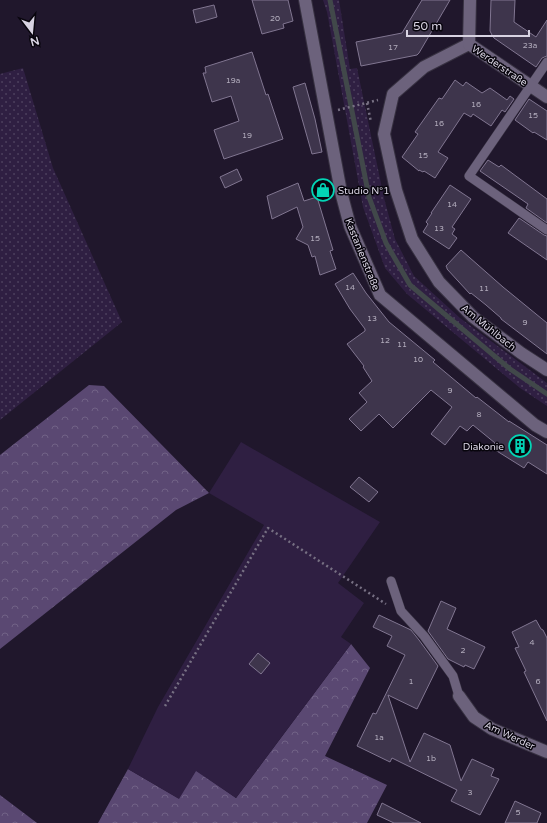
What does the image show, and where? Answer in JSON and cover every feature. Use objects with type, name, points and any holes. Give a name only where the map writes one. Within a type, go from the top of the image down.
[{"type":"street","name":"Kastanienstraße","points":[[305,0],[340,192],[350,226],[380,295],[535,425],[547,432]]},
{"type":"street","name":"Werderstraße","points":[[470,0],[469,44],[547,97]]},
{"type":"street","name":"Am Mühlbach","points":[[469,44],[424,68],[393,94],[384,134],[396,190],[412,239],[439,282],[473,317],[521,353],[547,370]]},
{"type":"street","name":"Am Werder","points":[[459,696],[474,717],[492,729],[547,752]]},
{"type":"lane","points":[[547,62],[469,176],[547,230]]},
{"type":"lane","points":[[391,581],[401,611],[424,636],[453,676],[459,696]]},
{"type":"path","points":[[341,109],[373,102]]},
{"type":"path","points":[[165,706],[268,528],[384,603],[401,611]]},
{"type":"shaded area","points":[[323,0],[339,0],[350,69],[357,68],[384,198],[395,239],[414,276],[460,318],[547,383],[547,406],[520,388],[407,294],[385,268],[363,207],[327,12]]},
{"type":"shaded area","points":[[23,68],[53,168],[122,322],[0,420],[0,74]]},
{"type":"shaded area","points":[[241,442],[380,522],[338,583],[364,603],[341,637],[351,644],[236,798],[196,771],[179,799],[128,769],[158,707],[264,525],[209,493]]},
{"type":"green space","points":[[89,385],[104,386],[209,493],[176,510],[0,649],[0,455]]},
{"type":"green space","points":[[351,644],[370,668],[325,756],[387,785],[367,823],[98,823],[128,769],[178,798],[196,770],[236,798]]},
{"type":"green space","points":[[0,795],[37,823],[0,823]]},
{"type":"building","points":[[252,0],[288,0],[293,21],[283,24],[284,28],[262,34]]},
{"type":"building","points":[[422,0],[450,0],[419,53],[417,55],[361,66],[356,42],[402,33]]},
{"type":"building","points":[[491,0],[515,0],[514,22],[536,37],[547,20],[547,56],[542,58],[536,67],[494,38],[490,31]]},
{"type":"building","points":[[214,5],[217,17],[196,23],[193,10]]},
{"type":"building","points":[[252,52],[266,95],[268,94],[283,139],[224,159],[214,130],[239,121],[231,96],[212,102],[203,73],[206,73],[205,67]]},
{"type":"building","points":[[455,80],[463,86],[466,82],[482,93],[490,88],[507,100],[510,96],[514,99],[505,112],[502,110],[491,126],[473,114],[471,117],[464,113],[438,152],[448,158],[435,178],[424,171],[419,171],[402,157],[418,134],[415,132],[439,98],[442,99]]},
{"type":"building","points":[[305,83],[322,152],[312,154],[293,87]]},
{"type":"building","points":[[529,99],[547,111],[547,140],[534,132],[533,133],[515,120]]},
{"type":"building","points":[[488,160],[499,167],[501,165],[547,199],[547,223],[526,208],[528,204],[480,171]]},
{"type":"building","points":[[237,169],[242,180],[225,188],[220,177]]},
{"type":"building","points":[[298,183],[304,201],[317,197],[333,250],[330,251],[336,269],[320,275],[315,256],[312,257],[308,245],[296,239],[303,227],[297,207],[272,219],[267,196]]},
{"type":"building","points":[[450,185],[471,199],[452,227],[455,229],[452,234],[457,238],[449,249],[423,232],[428,224],[426,222],[431,213]]},
{"type":"building","points":[[519,218],[547,236],[547,260],[508,233]]},
{"type":"building","points":[[461,250],[547,323],[547,354],[501,319],[471,293],[470,294],[447,269],[446,266]]},
{"type":"building","points":[[353,273],[366,293],[389,322],[435,360],[433,362],[476,398],[477,397],[509,422],[547,445],[547,474],[528,462],[524,468],[492,448],[495,443],[473,425],[467,431],[460,426],[445,445],[431,434],[452,407],[431,390],[393,428],[379,414],[361,431],[349,419],[367,402],[359,393],[372,381],[363,367],[364,366],[347,344],[365,331],[365,329],[350,309],[335,284]]},
{"type":"building","points":[[359,477],[378,492],[369,502],[350,487]]},
{"type":"building","points":[[441,601],[456,608],[447,629],[485,647],[474,669],[465,665],[464,667],[448,659],[428,631]]},
{"type":"building","points":[[379,615],[411,630],[438,666],[417,709],[388,695],[410,762],[424,733],[450,745],[461,781],[472,759],[494,769],[491,776],[499,779],[480,815],[451,801],[457,790],[392,758],[390,762],[357,746],[373,713],[376,714],[405,655],[387,646],[392,636],[373,627]]},
{"type":"building","points":[[536,620],[547,638],[547,721],[524,672],[526,671],[515,648],[519,647],[512,632]]},
{"type":"building","points":[[258,653],[270,663],[261,674],[249,664]]},
{"type":"building","points":[[515,801],[541,813],[537,823],[505,823]]},
{"type":"building","points":[[382,803],[421,823],[394,823],[377,815]]},
{"type":"waterway","points":[[330,0],[369,197],[386,243],[410,285],[510,369],[547,394]]},
{"type":"place","name":"Studio N°1","points":[[323,190]]},
{"type":"place","name":"Diakonie","points":[[520,446]]}]
